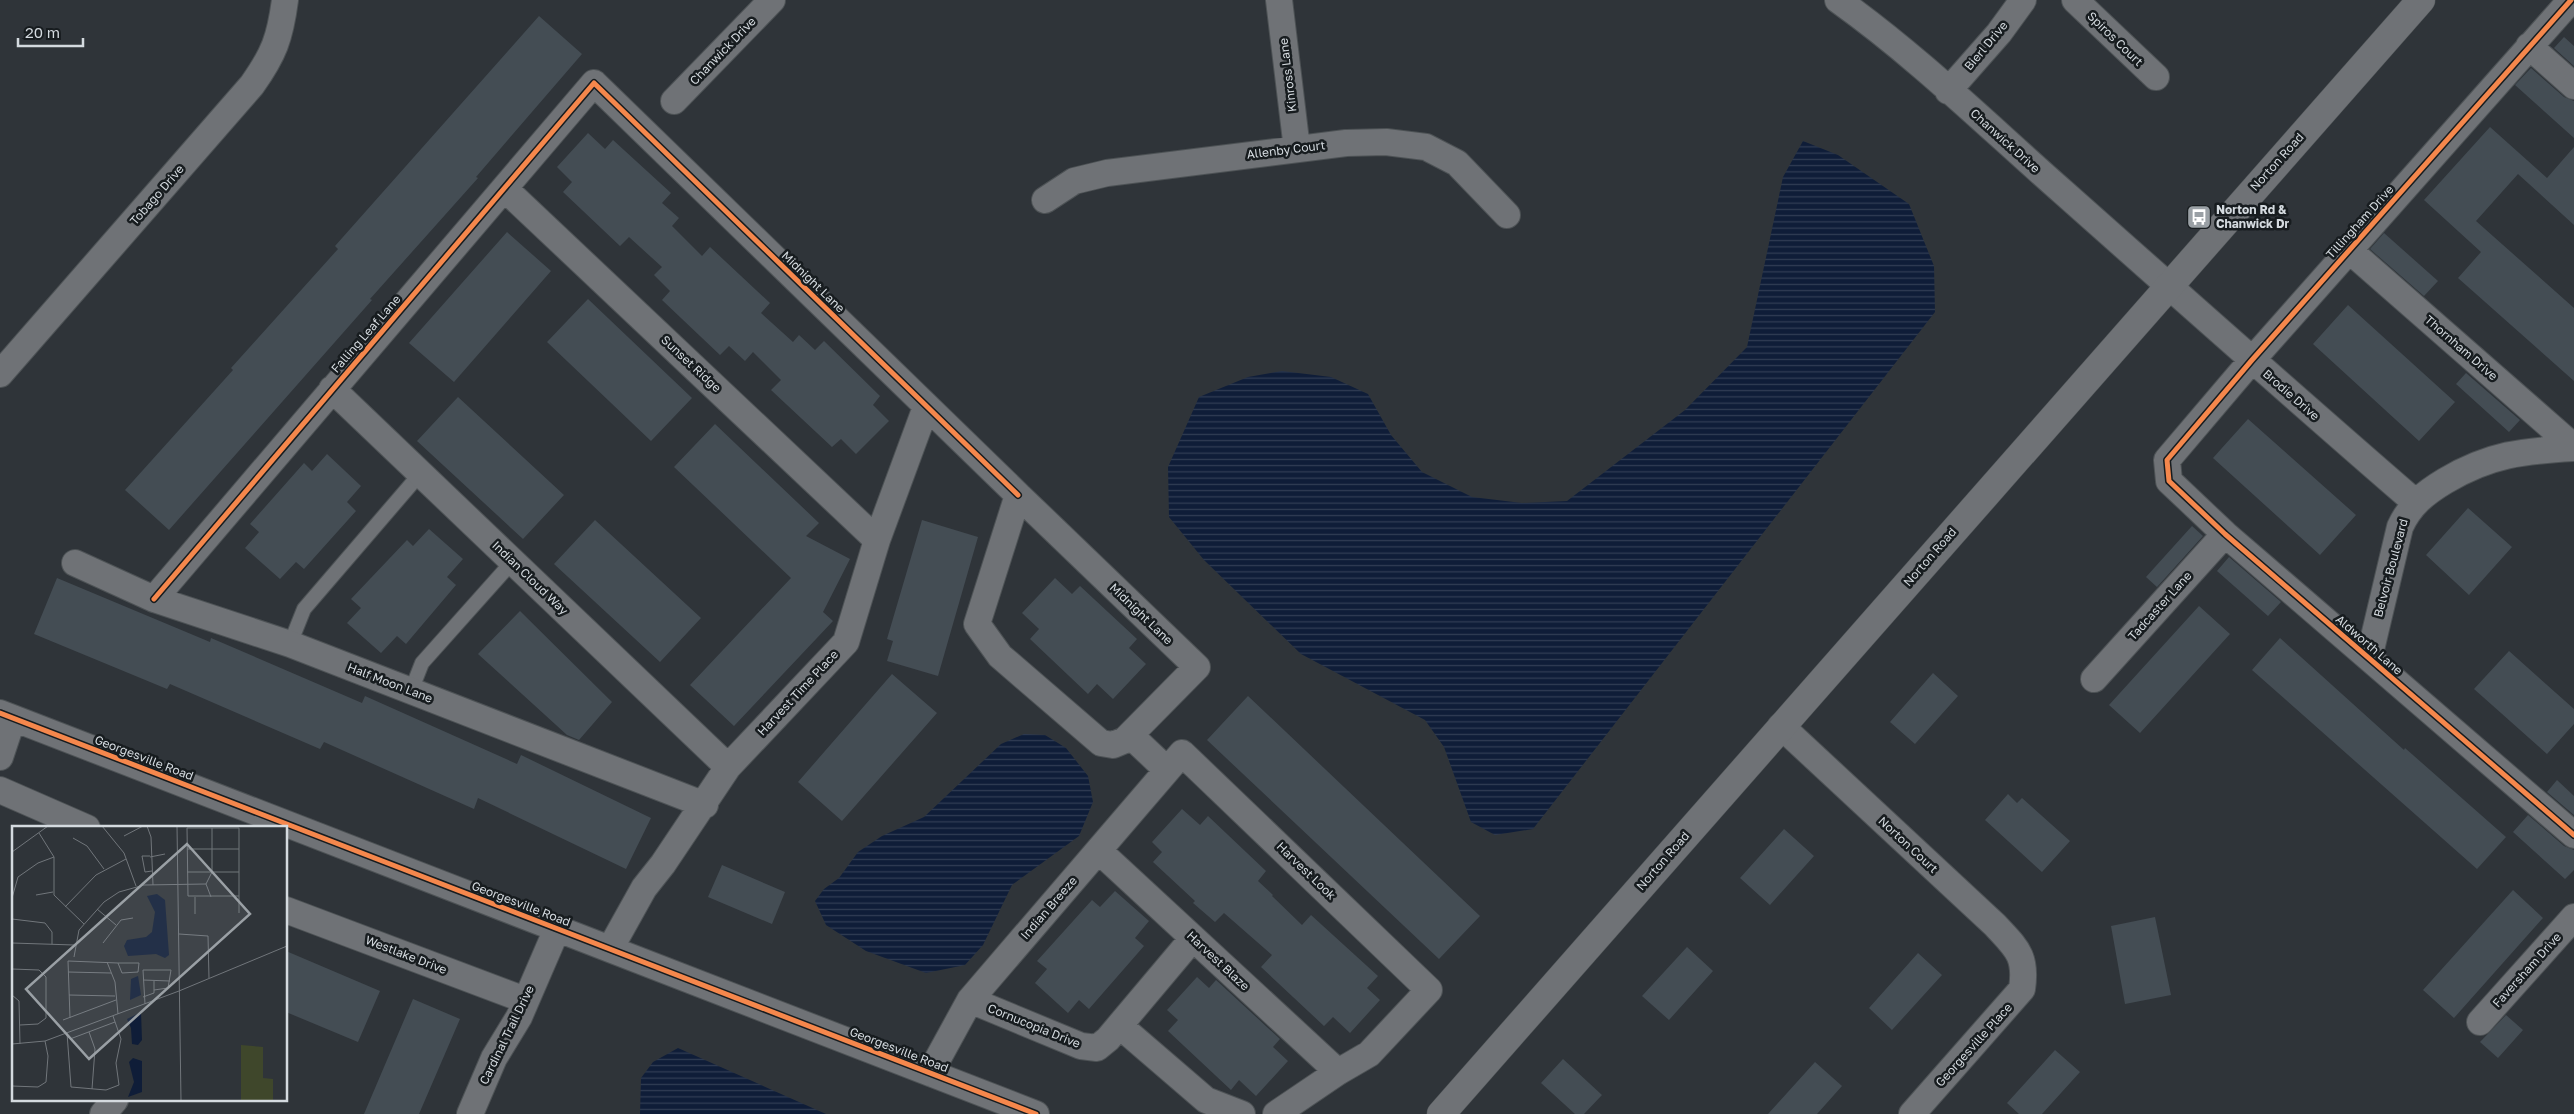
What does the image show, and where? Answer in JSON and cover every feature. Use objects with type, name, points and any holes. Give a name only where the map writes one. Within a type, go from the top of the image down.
[{"type":"main road","name":"Norton Road","points":[[1441,1114],[2421,0]]},
{"type":"street","name":"Tobago Drive","points":[[0,374],[252,85],[271,58],[281,29],[285,0]]},
{"type":"street","name":"Chanwick Drive","points":[[674,101],[772,0]]},
{"type":"street","name":"Kinross Lane","points":[[1279,0],[1297,149]]},
{"type":"street","name":"Chanwick Drive","points":[[1838,0],[1870,23],[2168,286]]},
{"type":"street","name":"Bierl Drive","points":[[1948,91],[1999,34],[2023,0]]},
{"type":"street","name":"Spiros Court","points":[[2075,0],[2156,78]]},
{"type":"street","name":"Tillingham Drive","points":[[2167,460],[2252,360],[2571,0]]},
{"type":"street","points":[[2529,46],[2574,86]]},
{"type":"street","name":"Falling Leaf Lane","points":[[154,599],[594,83]]},
{"type":"street","name":"Midnight Lane","points":[[594,83],[1196,667],[1125,740],[1113,745],[1101,744],[1000,656],[978,624],[1018,495]]},
{"type":"street","name":"Allenby Court","points":[[1045,200],[1074,181],[1107,173],[1346,143],[1386,142],[1426,147],[1457,163],[1507,216]]},
{"type":"street","name":"Sunset Ridge","points":[[505,189],[877,540]]},
{"type":"street","name":"Thornham Drive","points":[[2349,250],[2574,447]]},
{"type":"street","name":"Brodie Drive","points":[[2168,286],[2416,502]]},
{"type":"street","name":"Indian Cloud Way","points":[[332,389],[728,768]]},
{"type":"street","name":"Harvest Time Place","points":[[610,950],[644,888],[705,805],[728,768],[846,642],[877,540],[926,407]]},
{"type":"street","name":"Belvoir Boulevard","points":[[2369,658],[2400,527],[2406,513],[2416,502],[2432,488],[2463,470],[2490,458],[2523,451],[2574,447]]},
{"type":"street","name":"Aldworth Lane","points":[[2167,460],[2169,482],[2225,534],[2574,835]]},
{"type":"street","name":"Tadcaster Lane","points":[[2094,679],[2225,534]]},
{"type":"street","name":"Half Moon Lane","points":[[75,563],[154,599],[290,644],[705,805]]},
{"type":"street","points":[[0,757],[7,715]]},
{"type":"street","name":"Georgesville Road","points":[[7,715],[930,1073],[1004,1108],[1036,1114]]},
{"type":"street","name":"Norton Court","points":[[1781,726],[1995,925],[2022,957],[2025,970]]},
{"type":"street","points":[[1130,735],[1175,762]]},
{"type":"street","name":"Indian Breeze","points":[[930,1073],[970,1000],[1175,762]]},
{"type":"street","name":"Harvest Look","points":[[1175,762],[1429,990],[1369,1054],[1338,1072]]},
{"type":"street","points":[[0,790],[82,826]]},
{"type":"street","name":"Harvest Blaze","points":[[1099,851],[1338,1072]]},
{"type":"street","name":"Westlake Drive","points":[[288,911],[525,1000]]},
{"type":"street","name":"Faversham Drive","points":[[2480,1022],[2574,917]]},
{"type":"street","name":"Cardinal Trail Drive","points":[[470,1114],[494,1058],[519,1017],[557,929]]},
{"type":"street","name":"Cornucopia Drive","points":[[970,1000],[1081,1046],[1097,1048],[1120,1026],[1193,938]]},
{"type":"street","name":"Georgesville Place","points":[[1912,1114],[2011,1004],[2022,989],[2025,970]]},
{"type":"street","points":[[1120,1026],[1206,1100],[1242,1114]]},
{"type":"street","points":[[1276,1114],[1338,1072]]},
{"type":"street","points":[[103,1114],[113,1102]]},
{"type":"lane","points":[[290,644],[304,609],[420,474]]},
{"type":"lane","points":[[411,691],[422,664],[513,562]]},
{"type":"water","points":[[1803,141],[1838,155],[1909,204],[1934,266],[1935,312],[1533,829],[1495,835],[1471,822],[1444,747],[1425,720],[1301,654],[1204,560],[1169,517],[1168,467],[1199,397],[1248,377],[1282,371],[1331,377],[1368,394],[1391,435],[1422,472],[1472,497],[1522,503],[1567,501],[1685,410],[1747,347],[1783,177]]},
{"type":"water","points":[[1024,734],[1045,735],[1066,748],[1088,776],[1093,802],[1079,836],[1012,885],[983,945],[965,965],[926,973],[866,951],[826,925],[815,901],[824,889],[839,878],[858,852],[882,836],[924,817],[1001,744]]},
{"type":"water","points":[[678,1048],[826,1114],[640,1114],[641,1078],[653,1062]]},
{"type":"building","points":[[539,16],[582,54],[476,177],[478,178],[169,530],[125,490],[233,370],[231,368],[338,249],[335,246]]},
{"type":"building","points":[[2564,37],[2574,46],[2574,66],[2554,48]]},
{"type":"building","points":[[2531,68],[2564,97],[2574,101],[2574,138],[2515,85]]},
{"type":"building","points":[[2490,127],[2547,178],[2574,147],[2574,225],[2518,174],[2476,221],[2574,308],[2574,381],[2458,278],[2481,252],[2424,200]]},
{"type":"building","points":[[588,133],[605,149],[613,140],[671,193],[662,203],[679,218],[672,226],[702,256],[710,247],[770,303],[761,313],[793,342],[799,335],[815,350],[824,341],[880,396],[873,405],[889,421],[856,454],[841,439],[832,447],[771,390],[781,380],[753,352],[745,361],[729,346],[720,355],[662,300],[670,291],[654,275],[662,267],[629,237],[620,246],[563,192],[572,182],[557,167]]},
{"type":"building","points":[[507,232],[551,271],[454,382],[409,343]]},
{"type":"building","points":[[2384,233],[2438,281],[2424,296],[2370,249]]},
{"type":"building","points":[[588,299],[692,398],[651,441],[547,342]]},
{"type":"building","points":[[2348,305],[2455,402],[2419,441],[2313,344]]},
{"type":"building","points":[[2466,373],[2520,420],[2509,432],[2456,384]]},
{"type":"building","points":[[458,397],[564,495],[523,539],[417,441]]},
{"type":"building","points":[[2248,419],[2356,515],[2320,555],[2213,458]]},
{"type":"building","points":[[715,424],[819,523],[806,536],[850,559],[823,612],[833,621],[734,726],[690,685],[791,578],[674,467]]},
{"type":"building","points":[[327,454],[361,486],[347,502],[356,511],[304,569],[296,562],[280,579],[245,548],[259,532],[250,524],[304,463],[312,471]]},
{"type":"building","points":[[2468,508],[2512,547],[2469,595],[2426,555]]},
{"type":"building","points":[[595,520],[701,618],[660,662],[554,564]]},
{"type":"building","points":[[922,520],[978,537],[938,676],[887,661],[893,641],[887,639]]},
{"type":"building","points":[[2192,526],[2203,536],[2157,587],[2146,577]]},
{"type":"building","points":[[429,529],[463,559],[447,577],[456,585],[406,644],[397,636],[381,653],[347,623],[361,608],[351,599],[407,540],[413,546]]},
{"type":"building","points":[[2229,557],[2281,602],[2268,616],[2217,571]]},
{"type":"building","points":[[57,578],[210,642],[211,638],[362,703],[365,696],[517,764],[521,755],[651,818],[626,869],[478,798],[474,809],[324,742],[320,749],[170,684],[167,689],[34,634]]},
{"type":"building","points":[[1055,578],[1072,594],[1080,586],[1137,639],[1129,648],[1146,664],[1113,699],[1097,684],[1088,694],[1030,639],[1039,629],[1022,613]]},
{"type":"building","points":[[2199,606],[2230,634],[2140,733],[2109,705]]},
{"type":"building","points":[[520,611],[612,702],[579,740],[567,735],[478,654]]},
{"type":"building","points":[[2280,638],[2404,750],[2405,748],[2506,837],[2477,869],[2252,670]]},
{"type":"building","points":[[2509,651],[2574,709],[2574,724],[2547,754],[2474,689]]},
{"type":"building","points":[[1933,673],[1958,696],[1915,744],[1890,722]]},
{"type":"building","points":[[892,674],[937,713],[842,821],[798,782]]},
{"type":"building","points":[[1248,696],[1480,916],[1439,959],[1207,740]]},
{"type":"building","points":[[2557,780],[2574,796],[2574,815],[2547,792]]},
{"type":"building","points":[[2008,794],[2017,803],[2022,798],[2070,841],[2042,872],[1985,820]]},
{"type":"building","points":[[1182,809],[1200,825],[1208,816],[1266,871],[1258,881],[1302,925],[1311,915],[1378,976],[1367,988],[1380,1000],[1350,1033],[1333,1017],[1324,1026],[1261,967],[1272,955],[1224,913],[1215,922],[1193,903],[1195,901],[1153,862],[1162,852],[1152,842]]},
{"type":"building","points":[[2528,815],[2564,846],[2574,850],[2574,870],[2565,879],[2513,832]]},
{"type":"building","points":[[1784,829],[1814,856],[1770,905],[1740,878]]},
{"type":"building","points":[[722,865],[785,892],[772,924],[708,897]]},
{"type":"building","points":[[2513,890],[2543,918],[2454,1018],[2423,990]]},
{"type":"building","points":[[1115,891],[1149,921],[1135,938],[1144,946],[1089,1009],[1079,1000],[1068,1013],[1035,983],[1047,969],[1037,961],[1092,900],[1100,907]]},
{"type":"building","points":[[2155,917],[2171,995],[2125,1004],[2111,926]]},
{"type":"building","points":[[1687,947],[1713,971],[1669,1020],[1642,996]]},
{"type":"building","points":[[288,952],[380,991],[358,1042],[288,1013]]},
{"type":"building","points":[[1918,953],[1942,975],[1892,1030],[1869,1008]]},
{"type":"building","points":[[1197,977],[1209,988],[1216,980],[1280,1039],[1273,1047],[1288,1061],[1256,1096],[1239,1080],[1231,1090],[1168,1031],[1178,1020],[1167,1010]]},
{"type":"building","points":[[413,999],[460,1019],[419,1114],[364,1114]]},
{"type":"building","points":[[2506,1015],[2523,1030],[2498,1058],[2480,1042]]},
{"type":"building","points":[[2055,1050],[2080,1072],[2042,1114],[2019,1114],[2007,1103]]},
{"type":"building","points":[[1563,1059],[1602,1095],[1584,1114],[1575,1114],[1541,1083]]},
{"type":"building","points":[[1815,1062],[1842,1086],[1817,1114],[1768,1114]]},
{"type":"cycle path","points":[[2571,0],[2252,360],[2167,460],[2169,481],[2225,534],[2574,835]]},
{"type":"cycle path","points":[[154,599],[594,83],[1018,495]]},
{"type":"cycle path","points":[[0,713],[1036,1114]]},
{"type":"place","name":"Norton Rd & Chanwick Dr","points":[[2199,217]]}]
